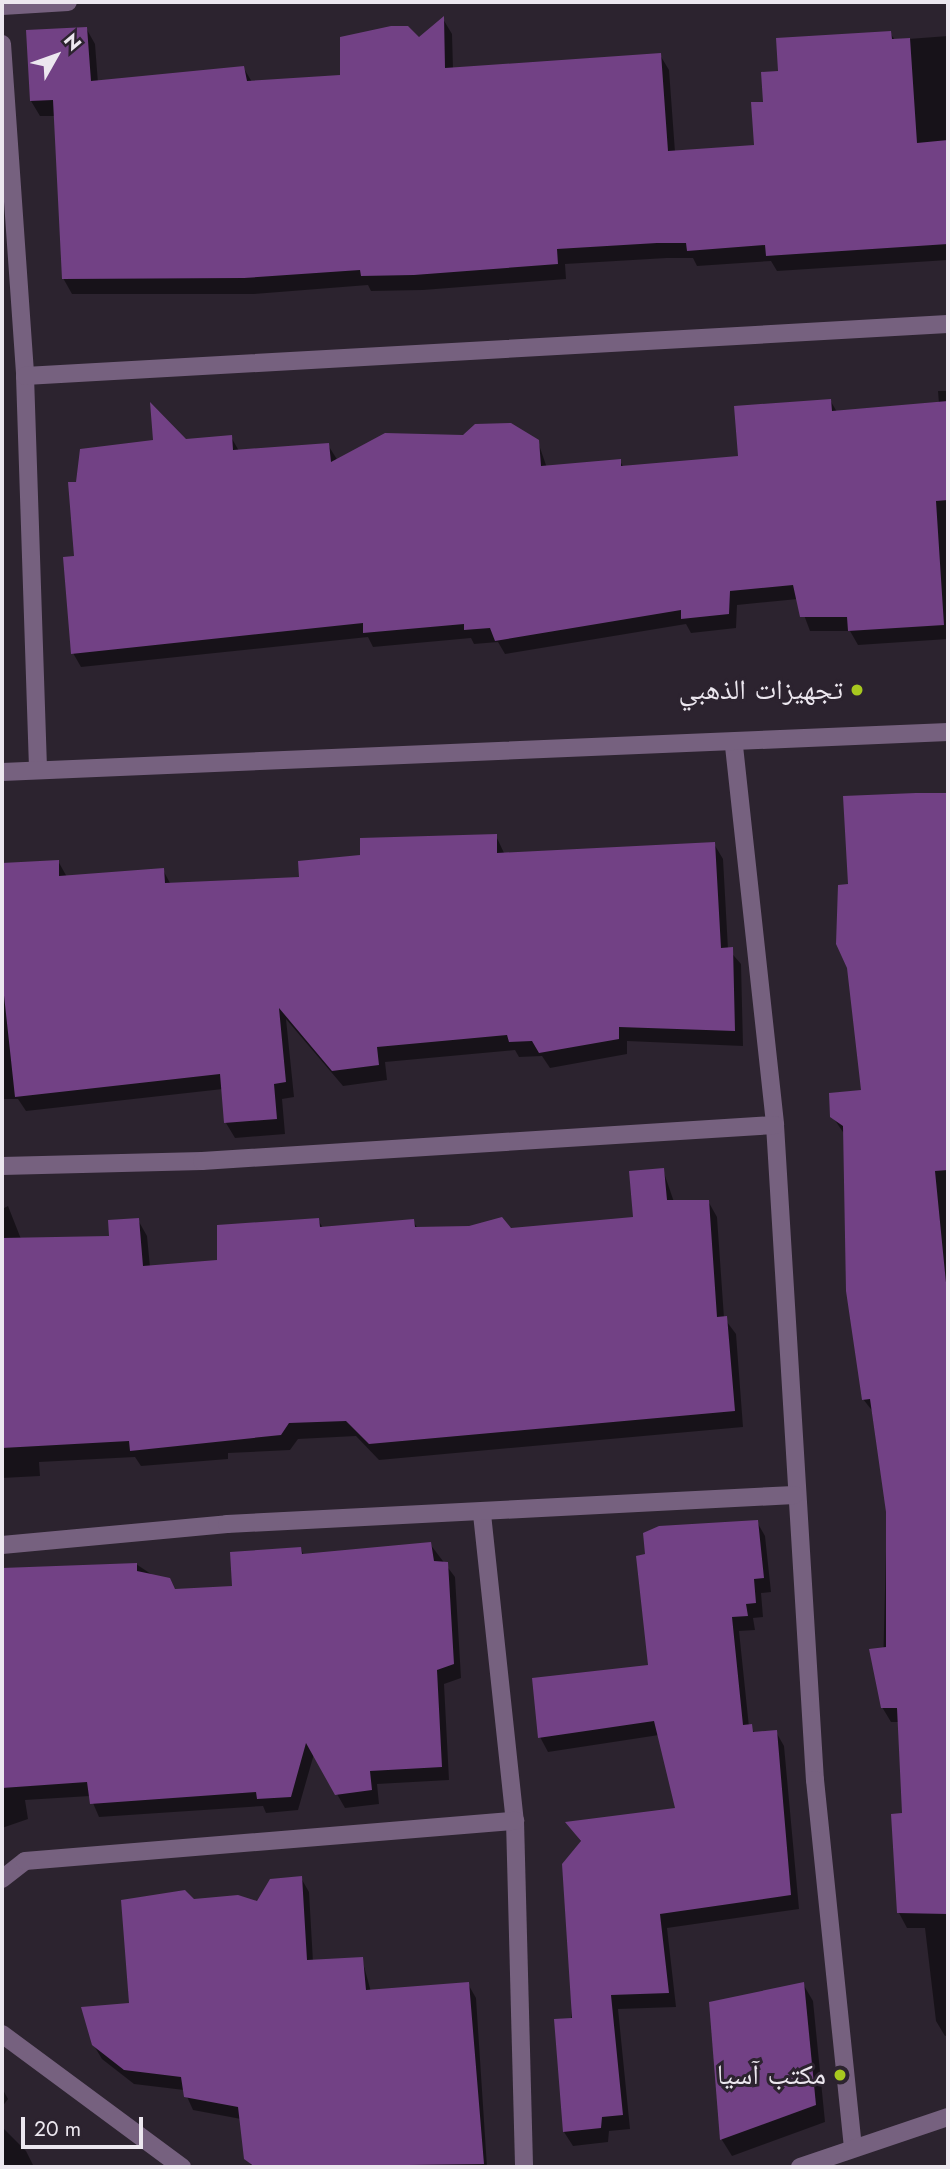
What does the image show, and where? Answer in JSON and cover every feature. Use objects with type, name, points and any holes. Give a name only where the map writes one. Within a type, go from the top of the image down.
[{"type":"street","points":[[2,6],[68,2]]},
{"type":"street","points":[[2,44],[7,198],[25,376],[38,768]]},
{"type":"street","points":[[25,376],[948,324]]},
{"type":"street","points":[[2,772],[38,768],[734,746],[948,732]]},
{"type":"street","points":[[734,746],[775,1125],[794,1495],[852,2145]]},
{"type":"street","points":[[2,1166],[775,1125]]},
{"type":"street","points":[[2,1545],[227,1524],[482,1514],[794,1495]]},
{"type":"street","points":[[482,1514],[515,1821],[524,2167]]},
{"type":"street","points":[[2,1879],[25,1861],[515,1821]]},
{"type":"street","points":[[2,2034],[182,2167]]},
{"type":"street","points":[[800,2167],[852,2145],[948,2117]]},
{"type":"building","points":[[444,16],[445,68],[661,53],[668,151],[754,145],[751,102],[763,102],[761,72],[778,71],[776,38],[891,31],[892,39],[910,38],[917,143],[948,140],[948,244],[766,256],[765,245],[687,251],[686,243],[657,243],[557,249],[558,264],[414,275],[361,276],[360,270],[244,278],[62,279],[53,100],[30,101],[26,30],[87,27],[91,81],[244,66],[247,81],[340,75],[340,37],[391,26],[408,26],[419,37]]},
{"type":"building","points":[[831,399],[832,411],[948,401],[948,500],[936,501],[944,625],[848,631],[847,617],[800,617],[793,585],[730,591],[729,614],[681,619],[681,610],[495,641],[490,628],[464,630],[464,624],[363,633],[363,623],[71,654],[63,557],[74,556],[68,482],[76,482],[80,449],[153,440],[150,402],[186,439],[232,435],[233,450],[329,443],[331,462],[385,433],[463,435],[475,424],[511,423],[539,440],[541,466],[621,459],[621,466],[738,456],[734,406]]},
{"type":"building","points":[[948,793],[948,1170],[935,1171],[948,1303],[948,1914],[897,1913],[891,1814],[902,1813],[897,1708],[881,1708],[869,1649],[886,1647],[886,1512],[870,1399],[862,1400],[846,1291],[843,1126],[830,1117],[829,1093],[861,1090],[847,968],[836,944],[838,885],[848,884],[843,796]]},
{"type":"building","points":[[497,834],[497,853],[715,842],[721,948],[733,947],[735,1031],[619,1027],[619,1039],[539,1053],[532,1041],[509,1042],[507,1035],[377,1047],[379,1065],[332,1071],[279,1008],[286,1082],[274,1084],[277,1119],[224,1123],[220,1074],[15,1097],[2,977],[2,863],[59,860],[59,876],[164,868],[165,883],[299,877],[298,861],[360,855],[360,838]]},
{"type":"building","points":[[664,1168],[667,1200],[709,1200],[717,1317],[727,1316],[735,1411],[369,1444],[346,1421],[289,1423],[281,1435],[130,1451],[129,1441],[2,1448],[2,1238],[109,1236],[108,1220],[139,1218],[143,1266],[217,1260],[217,1225],[319,1218],[320,1227],[414,1219],[415,1227],[469,1226],[502,1217],[511,1228],[633,1217],[629,1171]]},
{"type":"building","points":[[758,1520],[764,1578],[754,1579],[756,1603],[746,1604],[748,1616],[732,1617],[743,1725],[752,1724],[753,1732],[777,1730],[791,1895],[660,1914],[669,1993],[611,1995],[623,2115],[602,2117],[601,2128],[563,2132],[554,2019],[572,2018],[562,1864],[581,1841],[565,1822],[675,1808],[654,1721],[538,1738],[532,1678],[648,1665],[636,1556],[645,1554],[643,1533],[659,1526]]},
{"type":"building","points":[[431,1542],[434,1561],[448,1562],[454,1664],[437,1670],[442,1767],[370,1771],[372,1790],[335,1795],[306,1743],[291,1797],[257,1799],[256,1792],[90,1804],[87,1782],[2,1788],[2,1568],[137,1563],[137,1571],[170,1578],[175,1589],[232,1586],[230,1552],[301,1547],[302,1554]]},
{"type":"building","points":[[302,1876],[307,1960],[363,1957],[366,1990],[469,1982],[484,2164],[255,2167],[244,2159],[238,2107],[184,2097],[181,2077],[124,2070],[92,2045],[81,2007],[129,2003],[121,1900],[185,1890],[194,1899],[238,1895],[257,1901],[270,1879]]},
{"type":"building","points":[[804,1982],[816,2105],[720,2140],[709,2002]]},
{"type":"place","name":"تجهيزات الذهبي","points":[[857,690]]},
{"type":"place","name":"مكتب آسيا","points":[[840,2075]]}]
